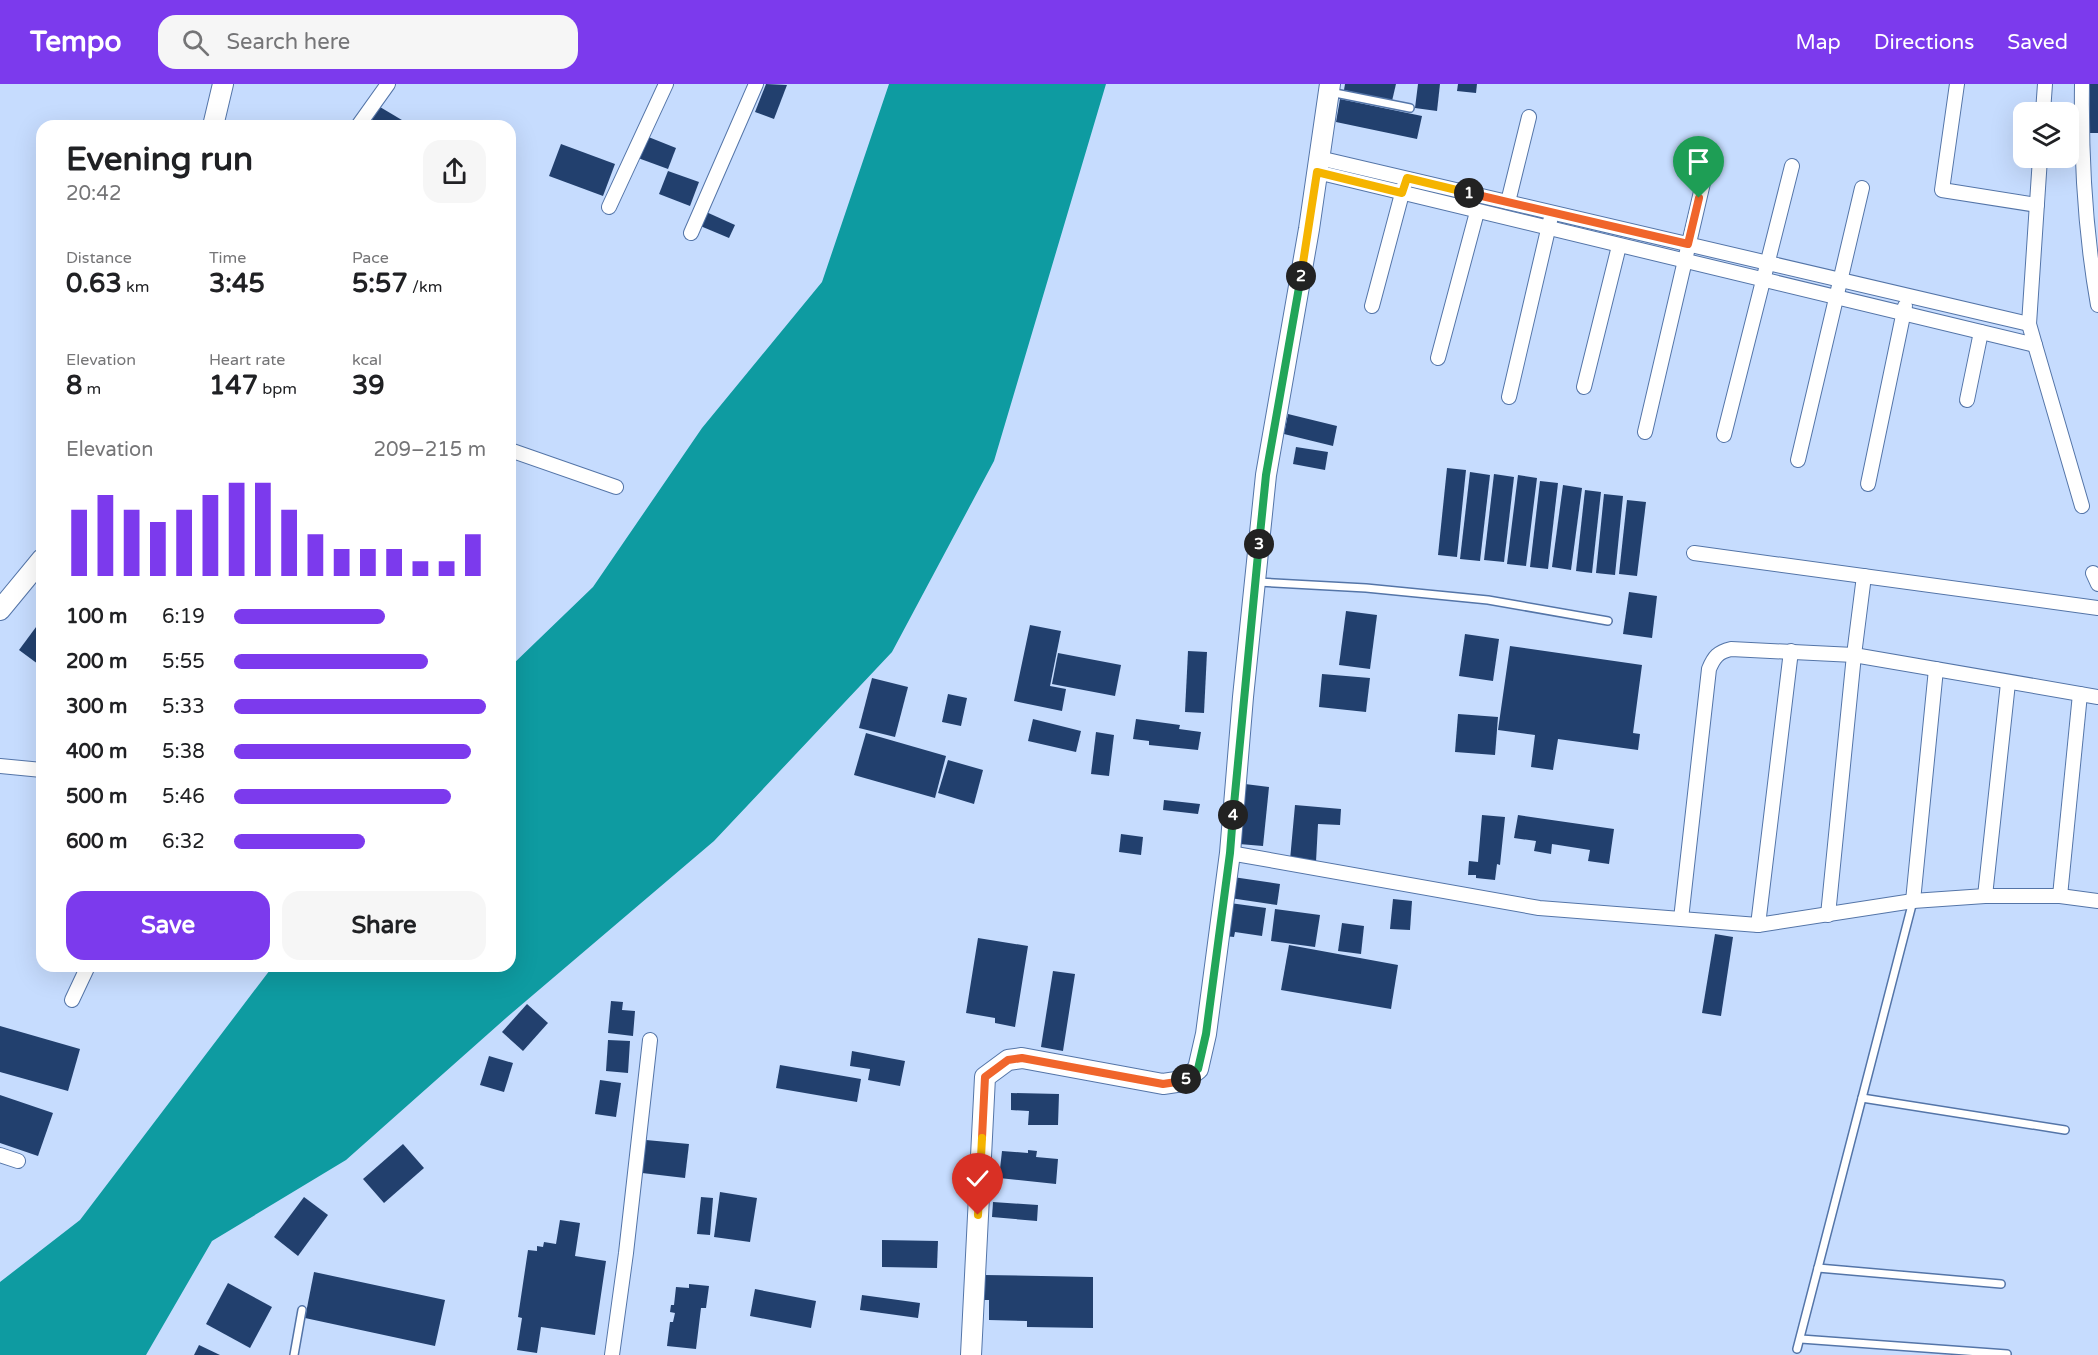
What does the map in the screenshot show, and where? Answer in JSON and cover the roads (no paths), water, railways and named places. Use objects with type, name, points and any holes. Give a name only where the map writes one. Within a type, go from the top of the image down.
[{"type":"main road","points":[[214,120],[223,84]]},
{"type":"main road","points":[[971,1355],[985,1077],[1008,1060],[1022,1058],[1163,1084],[1183,1081],[1198,1069],[1206,1034],[1230,853],[1266,475],[1309,229],[1329,88]]},
{"type":"main road","points":[[0,610],[36,567]]},
{"type":"street","points":[[362,120],[388,84]]},
{"type":"street","points":[[609,207],[666,84]]},
{"type":"street","points":[[690,233],[756,84]]},
{"type":"street","points":[[1957,84],[1942,190],[2037,205]]},
{"type":"street","points":[[2044,102],[2045,84]]},
{"type":"street","points":[[2082,84],[2081,149],[2089,256],[2098,305]]},
{"type":"street","points":[[1508,202],[1529,117]]},
{"type":"street","points":[[1645,432],[1710,153]]},
{"type":"street","points":[[1318,165],[1407,178],[2029,324]]},
{"type":"street","points":[[1318,165],[1402,193],[1477,212],[2035,345]]},
{"type":"street","points":[[1724,435],[1791,166]]},
{"type":"street","points":[[2039,168],[2029,324],[2082,506]]},
{"type":"street","points":[[1372,306],[1407,178]]},
{"type":"street","points":[[1798,460],[1862,188]]},
{"type":"street","points":[[1438,358],[1477,212]]},
{"type":"street","points":[[1509,397],[1552,213]]},
{"type":"street","points":[[1584,387],[1619,246]]},
{"type":"street","points":[[1868,484],[1907,296]]},
{"type":"street","points":[[1967,400],[1981,332]]},
{"type":"street","points":[[516,452],[616,487]]},
{"type":"street","points":[[1694,554],[2098,608]]},
{"type":"street","points":[[1828,915],[1864,576]]},
{"type":"street","points":[[1681,919],[1708,669],[1713,658],[1722,651],[1731,649],[1854,655],[2098,697]]},
{"type":"street","points":[[1758,925],[1791,651]]},
{"type":"street","points":[[1913,901],[1936,669]]},
{"type":"street","points":[[1985,896],[2008,683]]},
{"type":"street","points":[[2060,896],[2080,694]]},
{"type":"street","points":[[0,766],[36,769]]},
{"type":"street","points":[[1230,853],[1539,908],[1758,925],[1913,901],[1985,896],[2060,896],[2098,901]]},
{"type":"street","points":[[72,1000],[85,972]]},
{"type":"street","points":[[612,1355],[650,1040]]},
{"type":"street","points":[[0,1155],[18,1161]]},
{"type":"lane","points":[[1329,88],[1410,108]]},
{"type":"lane","points":[[1255,582],[1366,588],[1488,600],[1608,621]]},
{"type":"lane","points":[[1797,1349],[1913,901]]},
{"type":"lane","points":[[1863,1098],[2065,1130]]},
{"type":"lane","points":[[1818,1268],[2001,1284]]},
{"type":"lane","points":[[294,1355],[302,1310]]},
{"type":"lane","points":[[1801,1339],[2007,1354]]}]
